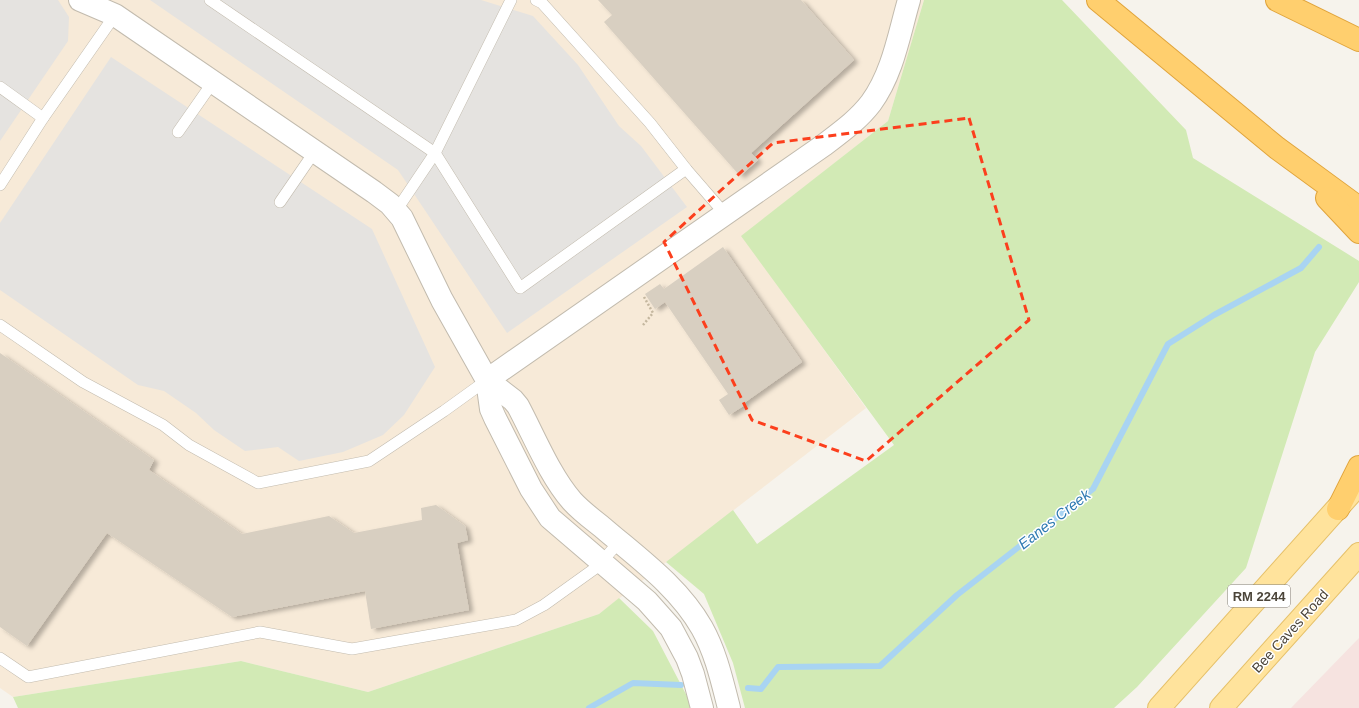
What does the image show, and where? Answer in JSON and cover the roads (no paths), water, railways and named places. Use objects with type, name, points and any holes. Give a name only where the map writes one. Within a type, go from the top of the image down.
[{"type":"highway","points":[[1098,0],[1290,158],[1359,208]]},
{"type":"highway","points":[[1277,0],[1359,40]]},
{"type":"highway","points":[[1290,158],[1359,232]]},
{"type":"highway","points":[[1338,509],[1359,467]]},
{"type":"main road","name":"RM 2244","points":[[1159,708],[1359,484]]},
{"type":"main road","name":"Bee Caves Road","points":[[1221,708],[1359,554]]},
{"type":"street","points":[[80,0],[112,8],[213,82],[382,197],[396,211],[406,226],[442,300],[487,380],[491,409],[537,499],[559,526],[647,601],[671,628],[687,658],[702,708]]},
{"type":"street","points":[[487,380],[824,145],[851,124],[862,114],[879,91],[890,65],[909,0]]},
{"type":"street","points":[[487,380],[513,400],[518,406],[549,466],[559,483],[572,500],[666,582],[680,596],[692,612],[702,628],[718,664],[729,708]]},
{"type":"lane","points":[[210,0],[435,153],[520,288],[686,169]]},
{"type":"lane","points":[[396,211],[435,153],[511,0]]},
{"type":"lane","points":[[536,0],[542,3],[650,123],[686,169],[725,214]]},
{"type":"lane","points":[[0,185],[112,8]]},
{"type":"lane","points":[[178,132],[213,82]]},
{"type":"lane","points":[[0,87],[43,118]]},
{"type":"lane","points":[[280,202],[315,151]]},
{"type":"lane","points":[[0,325],[83,382],[163,425],[189,445],[258,483],[369,461],[487,380]]},
{"type":"lane","points":[[0,658],[28,677],[260,632],[352,649],[516,620],[544,605],[602,562],[619,542]]},
{"type":"waterway","name":"Eanes Creek","points":[[748,688],[761,689],[778,667],[880,666],[957,595],[1093,489],[1168,344],[1214,315],[1301,268],[1319,247]]},
{"type":"waterway","name":"Eanes Creek","points":[[589,708],[633,683],[681,685]]}]
